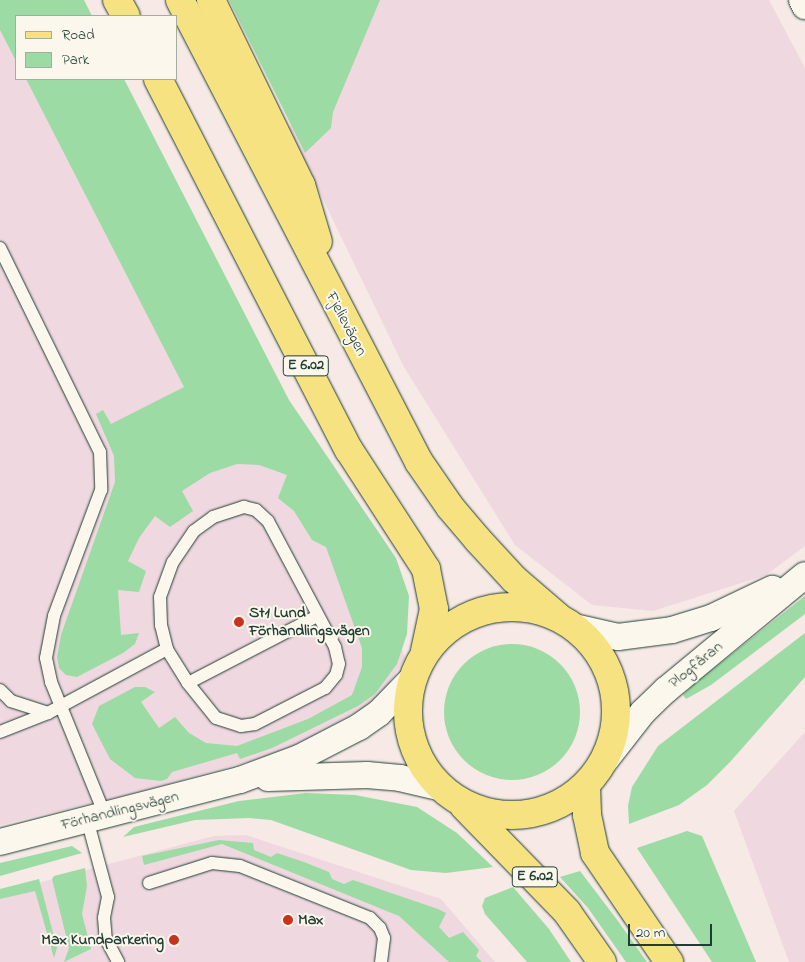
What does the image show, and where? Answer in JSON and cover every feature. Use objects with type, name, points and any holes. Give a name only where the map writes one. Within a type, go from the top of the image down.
[{"type":"main road","points":[[118,0],[126,15]]},
{"type":"main road","name":"Fjelievägen","points":[[180,0],[339,311],[419,462],[450,507],[514,579],[566,622],[599,653],[614,686],[616,722],[611,746],[593,776],[551,808],[524,815],[497,814],[450,794]]},
{"type":"main road","points":[[211,0],[301,185],[339,311]]},
{"type":"main road","name":"Fjelievägen","points":[[159,80],[349,450],[426,569],[434,609],[424,654],[412,679],[408,715],[413,743],[425,769],[567,912],[602,962]]},
{"type":"main road","name":"Fjelievägen","points":[[424,654],[448,628],[484,610],[525,607],[566,622]]},
{"type":"main road","name":"Fjelievägen","points":[[593,776],[587,816],[596,853],[669,962]]},
{"type":"street","points":[[802,0],[805,6]]},
{"type":"street","name":"Plogfåran","points":[[566,622],[618,637],[672,630],[711,618],[759,596],[805,569]]},
{"type":"street","name":"Plogfåran","points":[[593,776],[643,712],[666,690],[805,575]]},
{"type":"street","name":"Förhandlingsvägen","points":[[0,842],[240,780],[299,758],[359,727],[379,713],[412,679]]},
{"type":"street","name":"Förhandlingsvägen","points":[[240,780],[367,775],[400,778],[450,794]]},
{"type":"lane","points":[[0,248],[79,404],[102,463],[101,490],[47,640],[46,658],[96,817],[108,897],[105,933],[118,962]]},
{"type":"lane","points":[[232,509],[256,510],[268,521],[317,616],[335,647],[338,664],[336,675],[325,688],[256,724],[241,726],[216,718],[188,683],[168,649],[160,625],[160,597],[173,562],[194,531],[232,509]]},
{"type":"lane","points":[[188,683],[317,616]]},
{"type":"lane","points":[[0,732],[61,707],[168,649]]},
{"type":"lane","points":[[0,690],[11,701],[48,713]]},
{"type":"lane","points":[[149,883],[212,863],[240,866],[370,918],[380,928],[384,938],[381,962]]},
{"type":"shaded area","points":[[0,0],[15,15],[15,80],[97,80],[378,566],[405,659],[378,700],[286,751],[143,791],[0,825]]},
{"type":"shaded area","points":[[356,0],[769,0],[805,68],[805,546],[766,575],[653,611],[592,605],[515,545],[404,367],[289,129]]},
{"type":"shaded area","points":[[805,732],[805,962],[789,962],[734,811]]},
{"type":"shaded area","points":[[246,835],[441,899],[495,962],[0,962],[0,893],[214,836]]},
{"type":"green space","points":[[0,0],[84,0],[92,15],[15,15],[15,59],[0,30]]},
{"type":"green space","points":[[229,0],[380,0],[333,112],[331,128],[305,153]]},
{"type":"green space","points":[[27,80],[125,80],[289,400],[396,558],[409,596],[407,634],[397,664],[375,694],[358,706],[272,748],[240,759],[237,753],[172,772],[167,779],[161,781],[135,778],[110,759],[92,724],[99,706],[135,687],[145,687],[155,692],[141,702],[159,728],[175,717],[189,733],[206,743],[237,746],[308,719],[352,695],[362,667],[362,648],[326,547],[312,540],[294,511],[278,498],[287,475],[259,465],[237,464],[210,473],[182,491],[193,511],[170,527],[155,516],[139,538],[128,561],[146,571],[139,592],[118,590],[121,635],[139,633],[135,644],[123,653],[77,677],[66,675],[59,668],[57,657],[61,635],[115,482],[114,456],[96,414],[103,410],[111,424],[184,387]]},
{"type":"green space","points":[[805,596],[805,614],[711,685],[686,699],[683,695],[694,684]]},
{"type":"green space","points":[[805,633],[805,677],[730,762],[707,785],[679,805],[629,824],[628,806],[632,787],[658,746]]},
{"type":"green space","points":[[512,644],[538,650],[560,664],[574,686],[580,712],[574,738],[560,760],[538,774],[512,780],[486,774],[464,760],[450,738],[444,712],[450,686],[464,664],[486,650]]},
{"type":"green space","points":[[306,793],[355,795],[417,807],[457,833],[493,867],[446,873],[411,870],[271,820],[249,818],[195,820],[123,837],[134,827],[239,801]]},
{"type":"green space","points":[[687,831],[702,836],[756,962],[712,962],[637,848]]},
{"type":"green space","points":[[219,840],[253,843],[254,850],[271,857],[277,853],[304,862],[329,872],[332,879],[344,884],[353,880],[438,909],[446,913],[439,927],[449,938],[463,932],[479,950],[476,956],[482,962],[449,962],[399,916],[222,844],[144,865],[142,856]]},
{"type":"green space","points":[[72,846],[82,853],[0,876],[0,863]]},
{"type":"green space","points":[[85,868],[87,886],[82,914],[91,949],[64,962],[69,948],[52,879],[54,876]]},
{"type":"green space","points":[[580,871],[647,962],[626,962],[588,908],[560,877]]},
{"type":"green space","points":[[39,879],[57,948],[54,958],[35,891],[0,899],[0,889]]},
{"type":"green space","points":[[513,887],[549,929],[571,962],[527,962],[485,914],[482,906],[485,898]]},
{"type":"place","name":"St1 Lund Förhandlingsvägen","points":[[239,622]]},
{"type":"place","name":"Max","points":[[288,920]]},
{"type":"place","name":"Max Kundparkering","points":[[174,940]]}]
